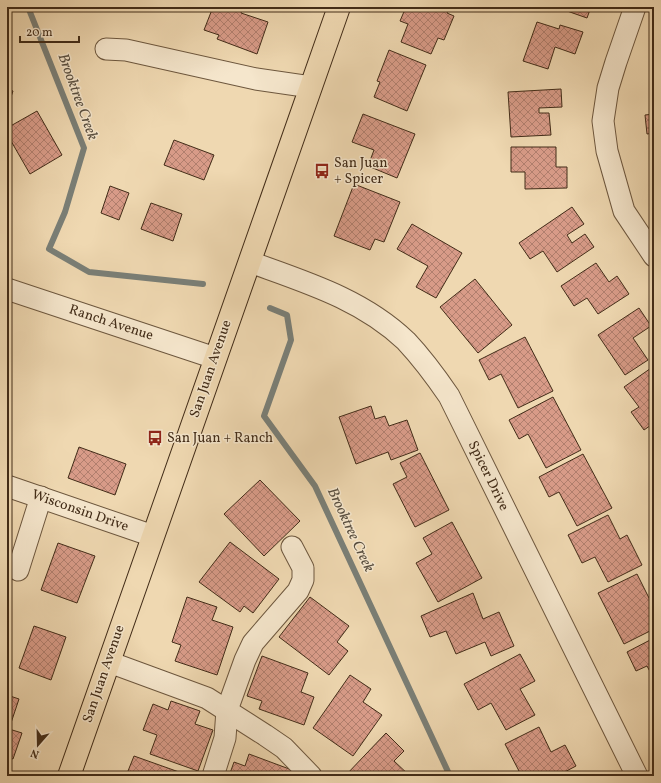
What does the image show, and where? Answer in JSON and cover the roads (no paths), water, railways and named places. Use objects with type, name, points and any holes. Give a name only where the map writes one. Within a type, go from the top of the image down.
[{"type":"main road","name":"San Juan Avenue","points":[[69,776],[339,7]]},
{"type":"street","points":[[635,7],[608,88],[603,121],[607,152],[624,211],[654,256]]},
{"type":"street","points":[[106,49],[133,52],[256,80],[311,87]]},
{"type":"street","name":"Spicer Drive","points":[[250,262],[349,300],[379,319],[405,341],[429,367],[449,396],[637,776]]},
{"type":"street","name":"Ranch Avenue","points":[[7,289],[215,358]]},
{"type":"street","name":"Wisconsin Drive","points":[[7,486],[153,536]]},
{"type":"street","points":[[18,570],[41,497]]},
{"type":"street","points":[[213,776],[225,738],[227,710],[245,660],[253,643],[298,591],[303,580],[303,568],[292,547]]},
{"type":"street","points":[[109,662],[207,698],[284,748],[311,776]]},
{"type":"waterway","name":"Brooktree Creek","points":[[28,7],[84,148],[65,212],[49,249],[89,272],[203,284]]},
{"type":"waterway","name":"Brooktree Creek","points":[[270,308],[287,315],[291,340],[264,416],[315,486],[450,776]]},
{"type":"place","name":"San Juan + Spicer","points":[[322,171]]},
{"type":"place","name":"San Juan + Ranch","points":[[155,438]]}]
